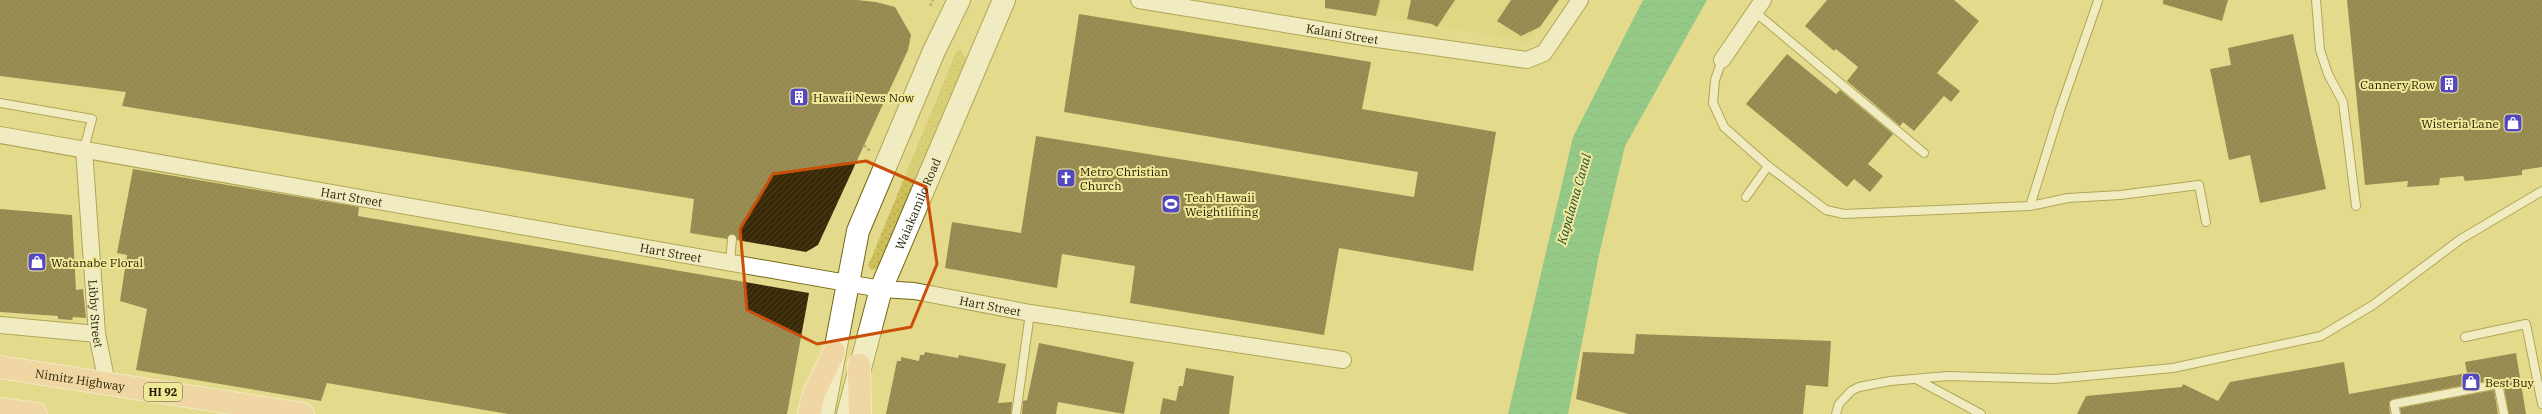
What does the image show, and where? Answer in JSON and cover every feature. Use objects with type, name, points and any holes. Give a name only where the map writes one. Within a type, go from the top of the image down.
[{"type":"main road","points":[[823,414],[858,231],[934,51],[959,0]]},
{"type":"main road","name":"Waiakamilo Road","points":[[848,414],[859,365],[881,289],[1004,0]]},
{"type":"main road","points":[[810,414],[814,393],[834,352]]},
{"type":"main road","points":[[859,365],[860,414]]},
{"type":"main road","name":"Nimitz Highway","points":[[0,367],[303,414]]},
{"type":"main road","points":[[0,409],[36,414]]},
{"type":"street","name":"Kalani Street","points":[[1139,0],[1370,38],[1526,60],[1544,53],[1580,0]]},
{"type":"street","points":[[1722,60],[1759,6]]},
{"type":"street","name":"Hart Street","points":[[0,135],[84,148],[881,289],[914,291],[1030,313],[1343,360]]},
{"type":"street","name":"Libby Street","points":[[84,148],[97,334],[107,383]]},
{"type":"street","points":[[0,325],[97,334]]},
{"type":"lane","points":[[2316,0],[2320,50],[2328,74],[2343,102],[2356,206]]},
{"type":"lane","points":[[2030,206],[2060,110],[2098,1]]},
{"type":"lane","points":[[1759,6],[1924,153]]},
{"type":"lane","points":[[1722,60],[1715,80],[1713,103],[1724,127],[1768,166],[1826,210],[1844,214],[2030,206],[2068,198],[2120,195],[2200,185],[2206,222]]},
{"type":"lane","points":[[0,103],[92,119],[84,148]]},
{"type":"lane","points":[[1746,196],[1768,166]]},
{"type":"lane","points":[[1836,414],[1839,404],[1851,391],[1859,387],[1916,378],[1948,376],[2054,379],[2173,368],[2322,336],[2373,305],[2461,239],[2542,191]]},
{"type":"lane","points":[[730,262],[732,239]]},
{"type":"lane","points":[[1016,414],[1030,313]]},
{"type":"lane","points":[[2465,337],[2526,324],[2542,404]]},
{"type":"lane","points":[[1916,378],[1981,414]]},
{"type":"lane","points":[[2396,414],[2394,404],[2498,384],[2504,414]]},
{"type":"path","points":[[930,6],[933,0]]},
{"type":"path","points":[[864,145],[870,151]]},
{"type":"highlighted area","points":[[866,161],[926,187],[937,264],[911,327],[817,344],[747,310],[740,229],[773,174]]},
{"type":"shaded area","points":[[1380,0],[1556,0],[1528,42],[1376,16]]},
{"type":"shaded area","points":[[961,50],[968,62],[879,268],[872,270],[868,266],[956,52]]},
{"type":"water","name":"Kapalama Canal","points":[[1643,0],[1707,0],[1625,146],[1599,255],[1568,414],[1508,414],[1573,137]]},
{"type":"building","points":[[0,0],[857,0],[876,2],[895,7],[911,35],[908,50],[818,245],[806,252],[737,240],[733,234],[727,239],[690,233],[694,199],[122,106],[126,92],[0,76]]},
{"type":"building","points":[[1325,0],[1380,0],[1376,16],[1325,8]]},
{"type":"building","points":[[1411,0],[1455,0],[1437,27],[1432,24],[1407,19]]},
{"type":"building","points":[[1511,0],[1559,0],[1540,27],[1521,36],[1497,21]]},
{"type":"building","points":[[1827,0],[1954,0],[1979,21],[1937,73],[1960,91],[1951,102],[1944,96],[1914,131],[1903,122],[1900,126],[1847,81],[1858,67],[1836,49],[1834,51],[1805,26]]},
{"type":"building","points":[[2163,0],[2228,0],[2222,21],[2163,4]]},
{"type":"building","name":"Cannery Row","points":[[2347,0],[2542,0],[2542,167],[2522,170],[2522,175],[2488,179],[2465,181],[2463,176],[2440,178],[2439,185],[2407,187],[2408,181],[2365,185]]},
{"type":"building","points":[[1079,14],[1371,62],[1362,109],[1496,132],[1473,271],[1339,248],[1324,335],[1130,303],[1135,266],[1062,254],[1057,288],[945,268],[952,222],[1021,233],[1036,136],[1414,197],[1418,172],[1064,112]]},
{"type":"building","points":[[2293,34],[2326,189],[2260,203],[2250,155],[2229,160],[2210,69],[2231,65],[2228,48]]},
{"type":"building","points":[[1787,54],[1836,94],[1840,90],[1893,134],[1868,164],[1883,176],[1870,192],[1854,179],[1847,187],[1746,104]]},
{"type":"building","points":[[133,169],[359,207],[358,216],[809,293],[787,414],[508,414],[327,383],[321,401],[136,370],[147,309],[120,301],[127,255],[117,253]]},
{"type":"building","name":"Watanabe Floral","points":[[0,209],[72,215],[76,290],[83,289],[86,318],[73,317],[72,320],[58,319],[58,316],[0,312]]},
{"type":"building","points":[[1636,334],[1831,341],[1828,387],[1806,385],[1803,414],[1628,414],[1576,399],[1583,352],[1634,354]]},
{"type":"building","points":[[1039,343],[1134,362],[1124,414],[1058,402],[1056,414],[1022,414],[1023,401],[1027,400]]},
{"type":"building","points":[[925,352],[958,358],[959,355],[1006,364],[998,403],[1012,402],[1011,414],[886,414],[897,361],[901,361],[901,357],[919,361],[920,355],[924,355]]},
{"type":"building","points":[[2516,353],[2526,414],[2509,414],[2503,383],[2497,379],[2393,399],[2389,403],[2390,414],[2077,414],[2086,396],[2182,387],[2183,384],[2218,401],[2230,382],[2344,362],[2349,394],[2467,373],[2465,362]]},
{"type":"building","points":[[1186,368],[1234,376],[1229,414],[1160,414],[1163,398],[1176,401],[1179,386],[1183,386]]},
{"type":"building","points":[[2494,390],[2498,414],[2401,414],[2400,408]]},
{"type":"place","name":"Cannery Row","points":[[2449,84]]},
{"type":"place","name":"Hawaii News Now","points":[[799,97]]},
{"type":"place","name":"Wisteria Lane","points":[[2513,123]]},
{"type":"place","name":"Metro Christian Church","points":[[1066,178]]},
{"type":"place","name":"Teah Hawaii Weightlifting","points":[[1171,204]]},
{"type":"place","name":"Watanabe Floral","points":[[37,262]]},
{"type":"place","name":"Best Buy","points":[[2471,382]]}]
